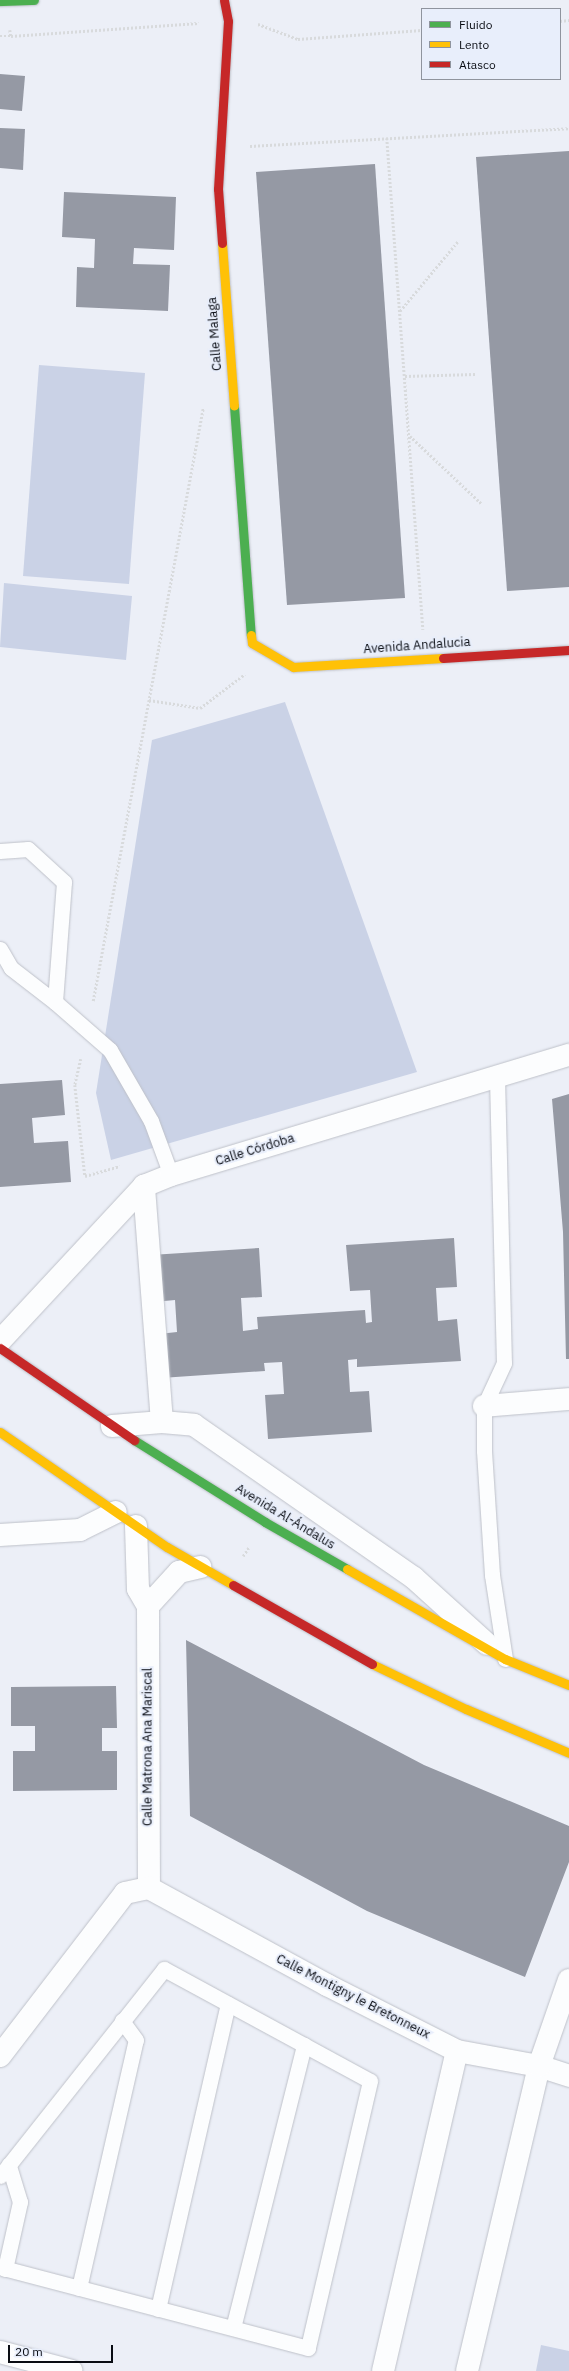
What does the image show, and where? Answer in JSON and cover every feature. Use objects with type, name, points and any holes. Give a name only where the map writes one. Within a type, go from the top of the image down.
[{"type":"street","points":[[0,1],[34,0]]},
{"type":"street","name":"Calle Malaga","points":[[224,0],[228,21],[218,189],[233,405],[252,643],[271,654]]},
{"type":"street","name":"Avenida Andalucia","points":[[271,654],[293,667],[569,650]]},
{"type":"street","name":"Calle Córdoba","points":[[0,1341],[144,1186],[171,1175],[497,1078],[569,1055]]},
{"type":"street","points":[[144,1186],[162,1422]]},
{"type":"street","name":"Avenida Al-Ándalus","points":[[0,1348],[112,1426],[265,1522],[505,1659],[569,1685]]},
{"type":"street","points":[[484,1406],[569,1399]]},
{"type":"street","points":[[112,1426],[162,1422],[194,1425],[414,1578],[505,1659]]},
{"type":"street","points":[[0,1432],[136,1526],[200,1567],[368,1662],[466,1709],[569,1753]]},
{"type":"street","points":[[0,1535],[80,1530],[116,1512]]},
{"type":"street","points":[[136,1526],[138,1589],[148,1606],[179,1572],[200,1567]]},
{"type":"street","name":"Calle Matrona Ana Mariscal","points":[[148,1606],[149,1888]]},
{"type":"street","points":[[0,2056],[125,1893],[149,1888]]},
{"type":"street","name":"Calle Montigny le Bretonneux","points":[[149,1888],[327,1985],[457,2051],[539,2066],[569,2076]]},
{"type":"street","points":[[466,2371],[539,2066],[569,1980]]},
{"type":"street","points":[[383,2371],[457,2051]]},
{"type":"street","points":[[0,2352],[72,2371]]},
{"type":"lane","points":[[0,851],[28,849],[64,882],[55,1002]]},
{"type":"lane","points":[[0,949],[11,968],[55,1002],[110,1050],[152,1121],[171,1175]]},
{"type":"lane","points":[[497,1078],[504,1363],[484,1406],[484,1451],[492,1575],[505,1659]]},
{"type":"lane","points":[[164,1969],[228,2004],[370,2081],[308,2348],[3,2268],[20,2202],[4,2171],[164,1969]]},
{"type":"lane","points":[[158,2309],[228,2004]]},
{"type":"lane","points":[[79,2288],[136,2040],[122,2021]]},
{"type":"lane","points":[[233,2328],[304,2045]]},
{"type":"path","points":[[0,36],[11,36]]},
{"type":"path","points":[[220,147],[569,128]]},
{"type":"path","points":[[387,138],[426,659]]},
{"type":"path","points":[[400,311],[459,240]]},
{"type":"path","points":[[405,376],[474,374]]},
{"type":"path","points":[[164,1154],[85,1176],[75,1085],[88,1030],[203,408],[233,405]]},
{"type":"path","points":[[409,435],[482,504]]},
{"type":"path","points":[[149,700],[200,708],[271,654]]},
{"type":"shaded area","points":[[39,365],[145,373],[129,584],[23,576]]},
{"type":"shaded area","points":[[4,583],[132,596],[126,660],[0,647]]},
{"type":"shaded area","points":[[285,702],[417,1072],[111,1160],[96,1093],[152,740]]},
{"type":"shaded area","points":[[541,2345],[569,2351],[569,2371],[536,2371]]},
{"type":"building","points":[[0,74],[25,76],[22,111],[0,109]]},
{"type":"building","points":[[0,128],[25,129],[23,170],[0,168]]},
{"type":"building","points":[[569,151],[569,587],[507,591],[476,157]]},
{"type":"building","points":[[375,164],[405,598],[287,605],[256,172]]},
{"type":"building","points":[[64,192],[176,197],[174,250],[134,248],[133,264],[170,265],[168,311],[76,307],[77,267],[94,268],[95,239],[62,237]]},
{"type":"building","points":[[62,1080],[65,1115],[32,1118],[34,1143],[68,1141],[71,1182],[0,1187],[0,1084]]},
{"type":"building","points":[[569,1094],[569,1359],[566,1359],[563,1232],[552,1099]]},
{"type":"building","points":[[454,1238],[457,1287],[436,1288],[438,1321],[457,1319],[461,1361],[357,1367],[357,1359],[348,1360],[350,1392],[369,1391],[372,1432],[268,1439],[265,1395],[284,1394],[282,1362],[264,1363],[265,1371],[161,1378],[159,1334],[177,1332],[175,1300],[154,1302],[151,1255],[259,1248],[262,1297],[241,1298],[243,1331],[258,1329],[257,1317],[365,1310],[366,1323],[372,1322],[370,1290],[350,1291],[346,1245]]},
{"type":"building","points":[[186,1640],[424,1765],[569,1826],[569,1862],[525,1977],[367,1911],[190,1816]]},
{"type":"building","points":[[116,1686],[117,1728],[102,1728],[102,1751],[117,1751],[117,1790],[13,1791],[13,1751],[35,1751],[35,1726],[11,1726],[11,1687]]},
{"type":"traffic: fast","points":[[0,1],[34,0]]},
{"type":"traffic: fast","points":[[234,406],[251,635]]},
{"type":"traffic: fast","points":[[134,1440],[265,1522],[347,1569]]},
{"type":"traffic: slow","points":[[222,243],[234,406]]},
{"type":"traffic: slow","points":[[251,635],[252,643],[293,667],[443,658]]},
{"type":"traffic: slow","points":[[0,1432],[167,1547],[233,1585]]},
{"type":"traffic: slow","points":[[347,1569],[505,1659],[569,1685]]},
{"type":"traffic: slow","points":[[372,1664],[466,1709],[569,1753]]},
{"type":"traffic: jam","points":[[222,243],[218,189],[228,21],[224,0]]},
{"type":"traffic: jam","points":[[443,658],[569,650]]},
{"type":"traffic: jam","points":[[0,1348],[134,1440]]},
{"type":"traffic: jam","points":[[233,1585],[372,1664]]}]
